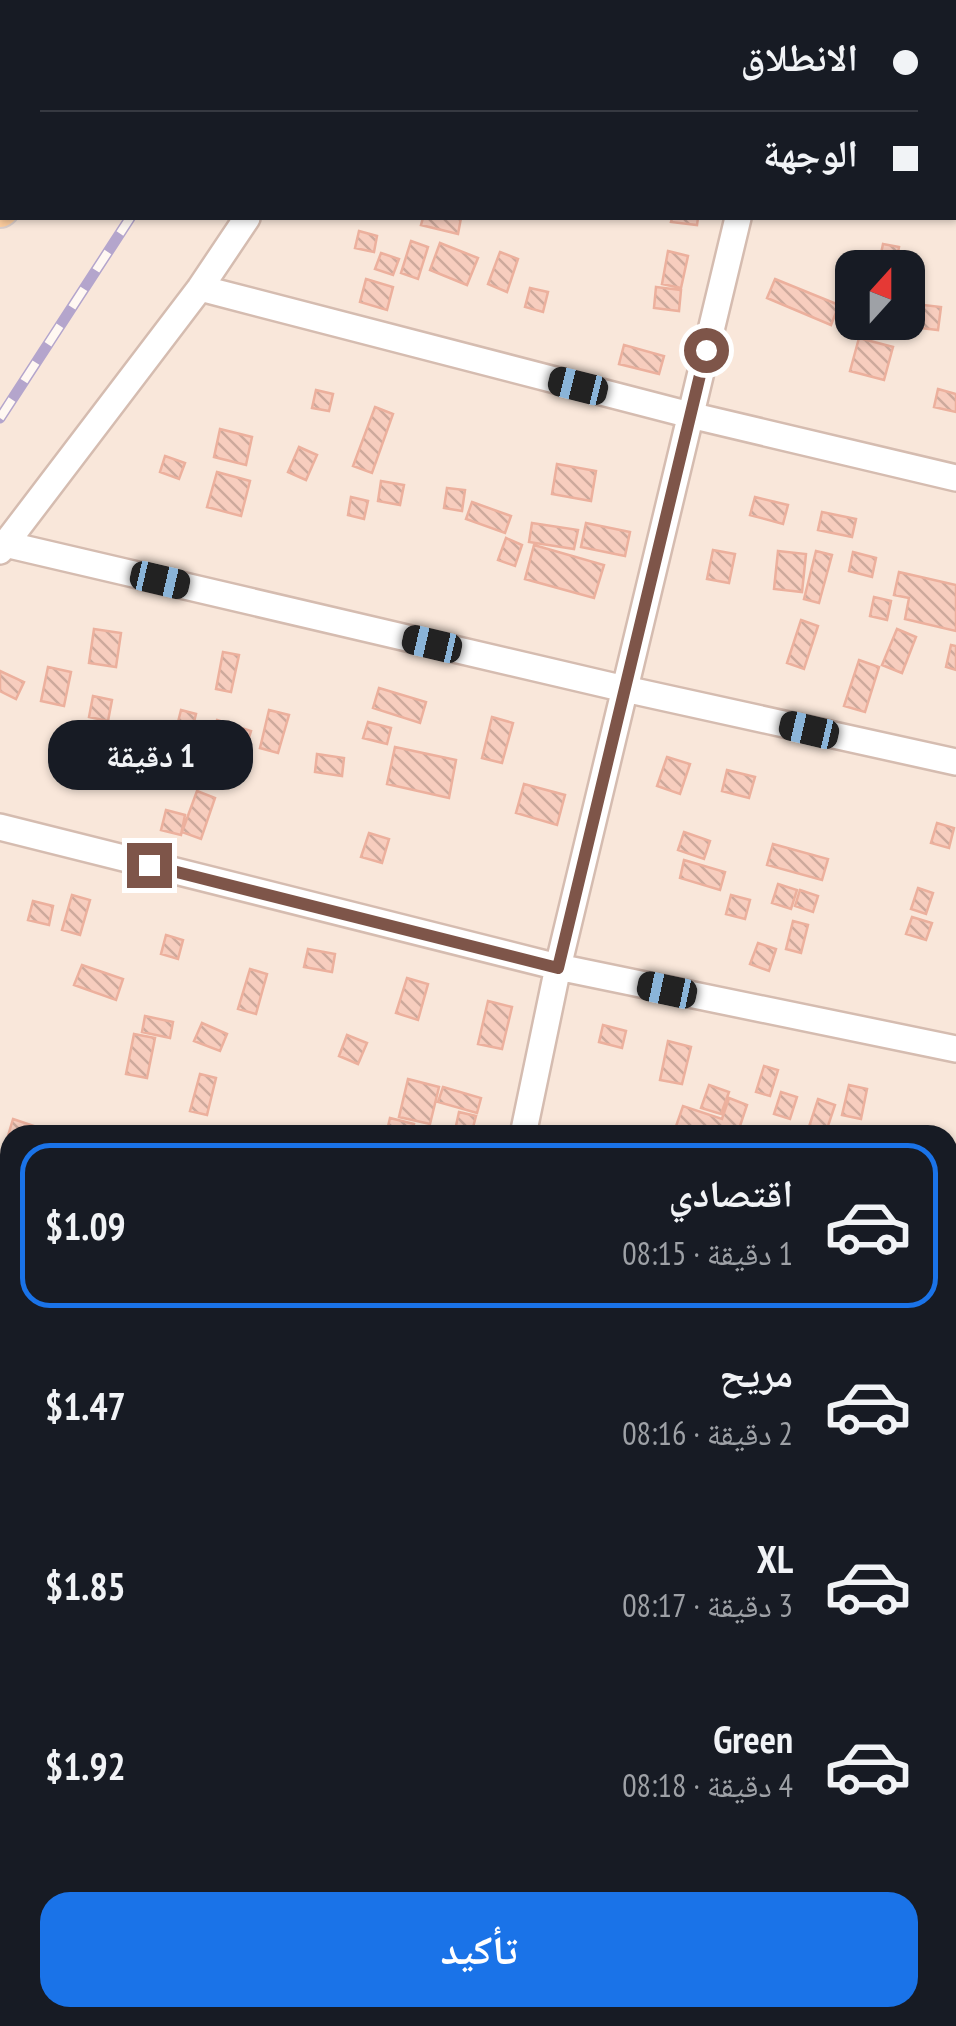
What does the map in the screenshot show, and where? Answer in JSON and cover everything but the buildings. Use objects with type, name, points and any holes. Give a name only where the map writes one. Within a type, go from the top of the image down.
[{"type":"street","points":[[245,220],[200,288],[3,548],[956,762]]},
{"type":"street","points":[[525,1125],[558,968],[738,220]]},
{"type":"street","points":[[200,288],[690,415],[956,478]]},
{"type":"street","points":[[0,827],[558,968],[956,1049]]},
{"type":"shaded area","points":[[0,220],[956,220],[956,1125],[0,1125]]},
{"type":"railway","points":[[0,418],[129,220]]},
{"type":"route","points":[[149,865],[558,968],[706,350]]}]
